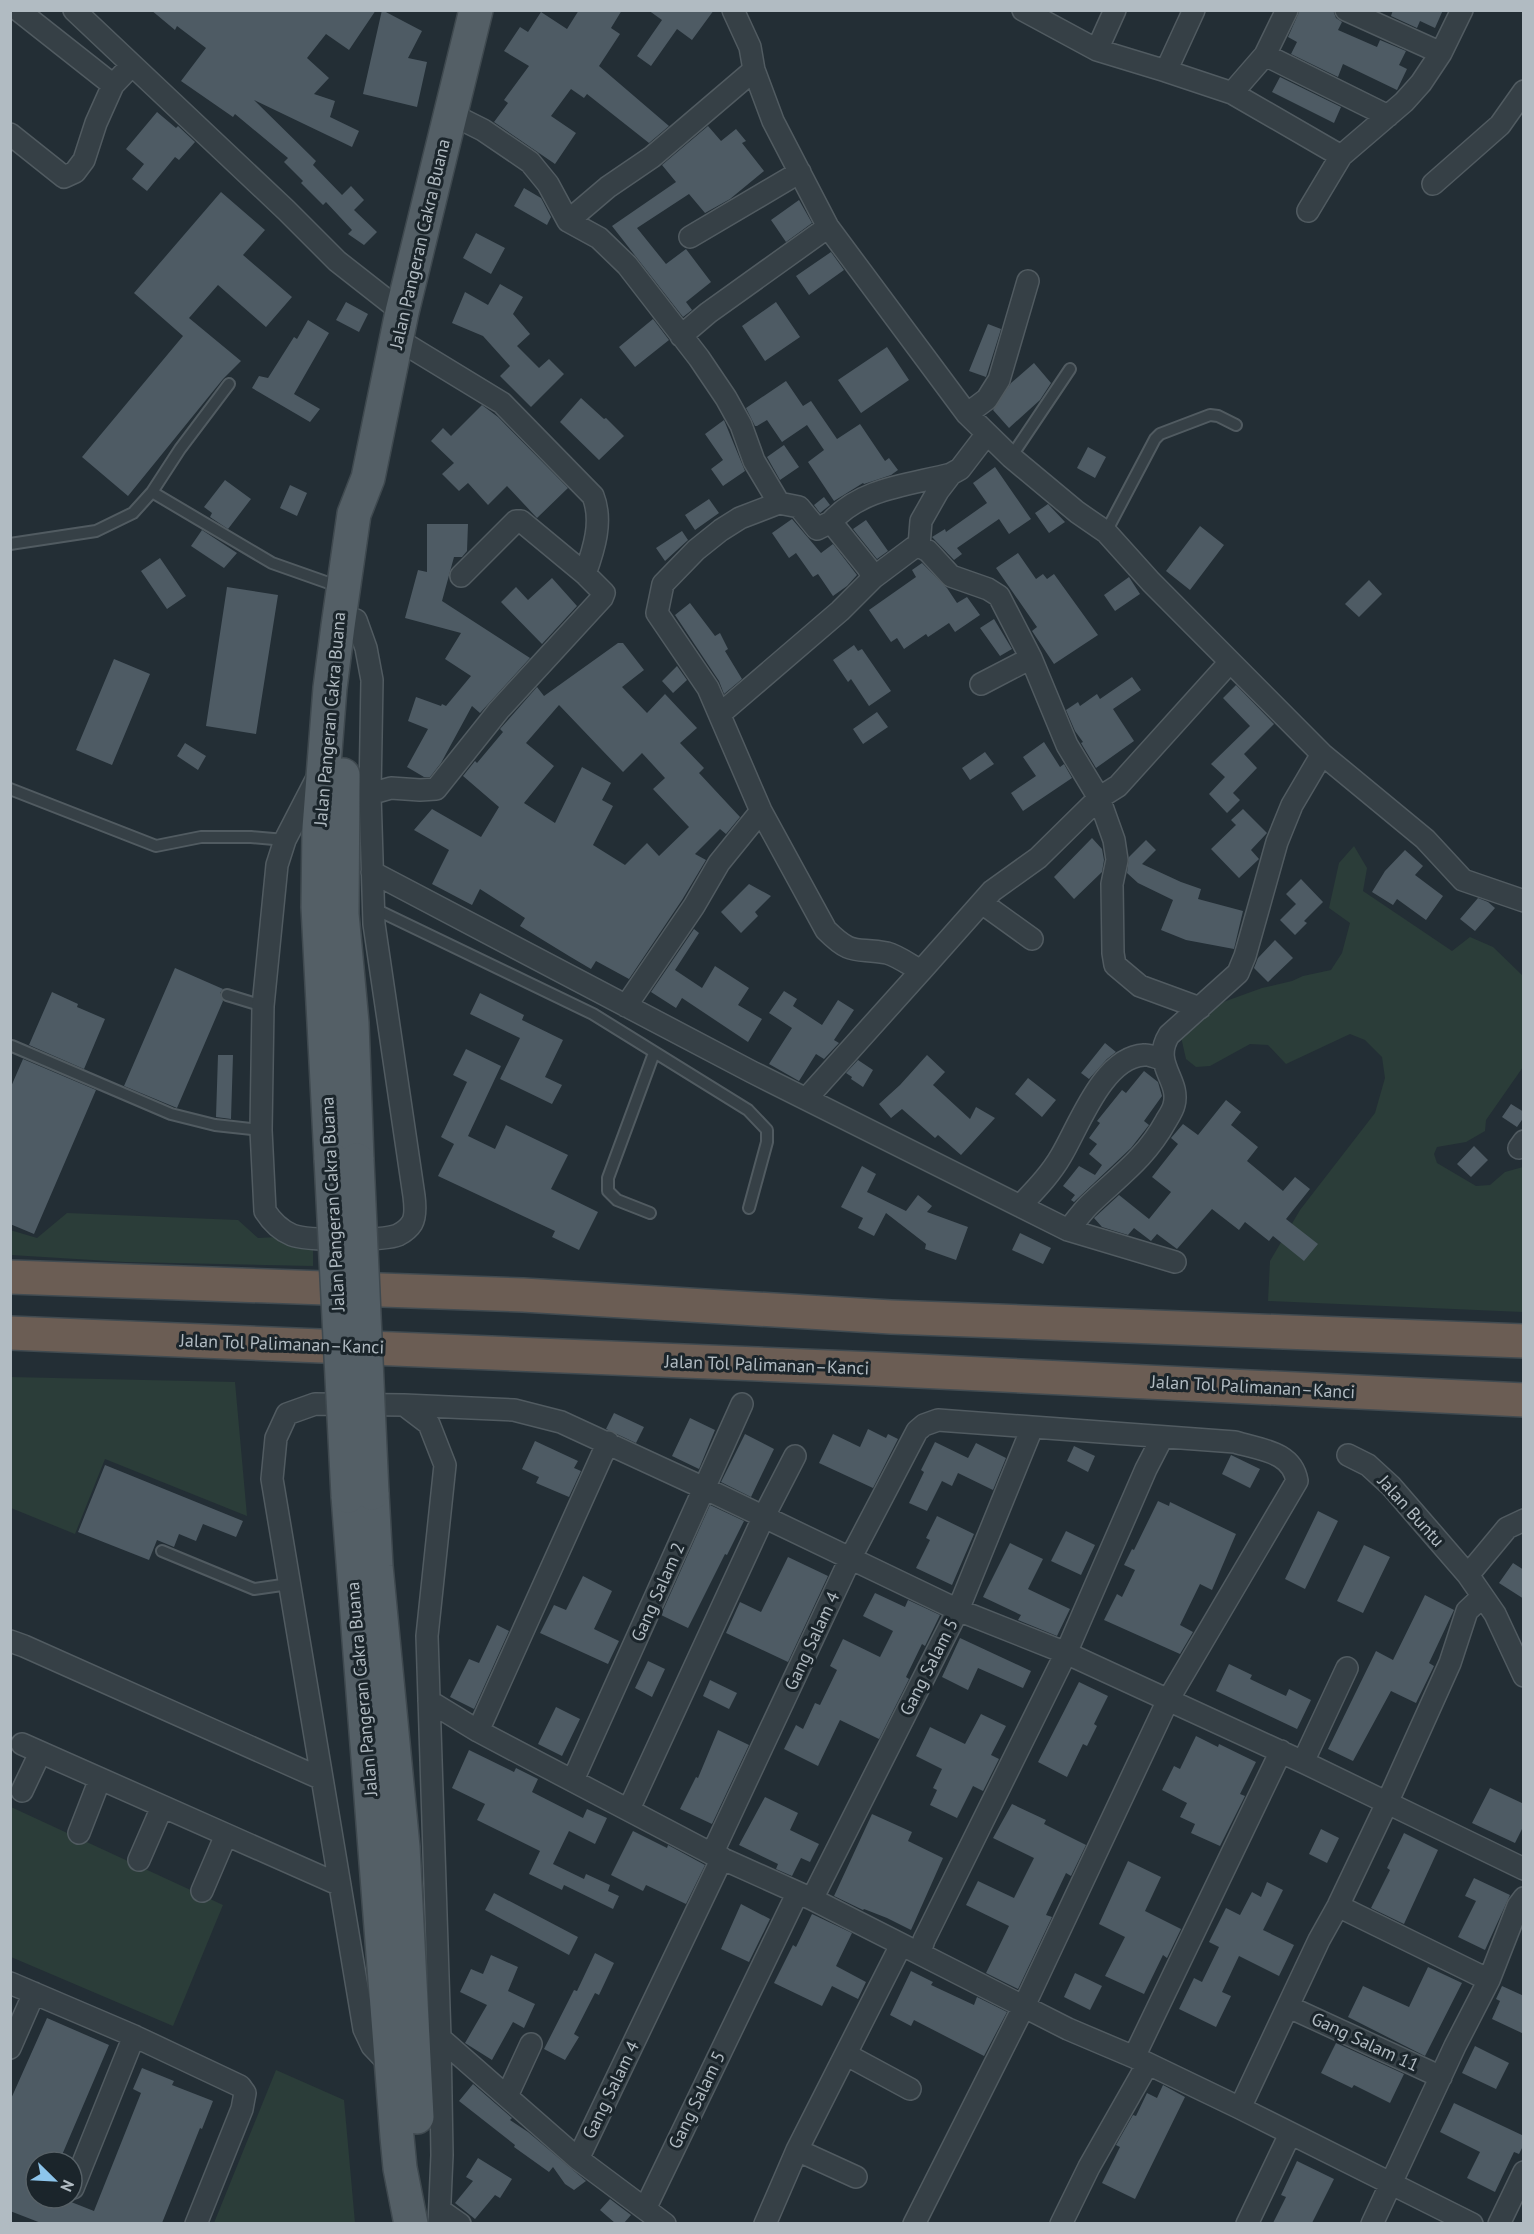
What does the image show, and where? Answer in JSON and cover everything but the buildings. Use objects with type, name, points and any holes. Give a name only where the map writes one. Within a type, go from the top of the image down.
[{"type":"highway","points":[[10,1277],[523,1295],[891,1317],[1524,1341]]},
{"type":"highway","name":"Jalan Tol Palimanan–Kanci","points":[[10,1333],[888,1370],[1524,1400]]},
{"type":"main road","name":"Jalan Pangeran Cakra Buana","points":[[425,2219],[400,2168],[391,2066],[344,1159],[318,908],[319,828],[330,688],[354,514],[368,478],[400,325],[476,10]]},
{"type":"main road","name":"Jalan Pangeran Cakra Buana","points":[[344,1159],[352,1023],[342,914],[343,785],[356,620],[371,525],[368,478]]},
{"type":"main road","name":"Jalan Pangeran Cakra Buana","points":[[360,1495],[376,1566],[387,1670],[405,1895],[425,2219]]},
{"type":"street","points":[[18,10],[113,85]]},
{"type":"street","points":[[74,10],[286,210],[400,325],[502,403],[593,496],[598,510],[597,529],[585,574]]},
{"type":"street","points":[[733,10],[750,47],[754,70],[773,121],[828,226],[967,414],[1011,457],[1077,512],[1106,532],[1151,582],[1322,754],[1425,839],[1463,880],[1524,902]]},
{"type":"street","points":[[1097,50],[1115,10]]},
{"type":"street","points":[[1166,71],[1194,10]]},
{"type":"street","points":[[1232,93],[1265,55],[1287,10]]},
{"type":"street","points":[[1346,10],[1441,53]]},
{"type":"street","points":[[1308,211],[1341,156],[1404,102],[1421,83],[1441,53],[1462,10]]},
{"type":"street","points":[[1032,13],[1097,50],[1232,93],[1341,156]]},
{"type":"street","points":[[1265,55],[1388,116]]},
{"type":"street","points":[[10,134],[64,177],[75,172],[84,160],[96,123],[113,85],[132,65]]},
{"type":"street","points":[[568,221],[608,187],[652,157],[754,70]]},
{"type":"street","points":[[1433,184],[1500,125],[1524,91]]},
{"type":"street","points":[[451,114],[483,130],[530,162],[548,184],[568,221],[599,238],[627,265],[699,358],[726,398],[741,425],[754,461],[779,503]]},
{"type":"street","points":[[690,237],[800,172]]},
{"type":"street","points":[[681,336],[708,313],[828,226]]},
{"type":"street","points":[[967,414],[987,399],[999,380],[1028,281]]},
{"type":"street","points":[[921,970],[890,954],[856,951],[839,943],[826,930],[761,811],[708,688],[657,612],[663,584],[721,530],[740,518],[779,503],[799,507],[817,529],[831,522],[839,513],[867,496],[886,489],[951,474],[960,469],[986,435]]},
{"type":"street","points":[[919,546],[921,520],[938,490],[951,474]]},
{"type":"street","points":[[370,794],[391,788],[435,789],[499,710],[602,598],[604,593],[585,574],[526,525],[516,521],[461,576]]},
{"type":"street","points":[[831,522],[868,568],[873,578]]},
{"type":"street","points":[[720,714],[840,611],[873,578],[913,548],[919,546],[928,551],[951,576],[988,589],[999,596],[1031,658],[1067,745],[1099,798],[1114,840],[1117,860],[1112,884],[1115,965],[1140,986],[1200,1008]]},
{"type":"street","points":[[323,766],[285,840],[277,865],[256,1003],[254,1129],[265,1211],[280,1228],[293,1235],[307,1238],[387,1238],[402,1233],[412,1223],[414,1196],[374,924],[370,794],[372,680],[366,648],[356,620]]},
{"type":"street","points":[[981,684],[1031,658]]},
{"type":"street","points":[[806,1099],[992,891],[1038,858],[1099,798],[1118,786],[1230,662]]},
{"type":"street","points":[[1068,1230],[1088,1206],[1145,1154],[1174,1107],[1176,1095],[1162,1059],[1165,1041],[1168,1035],[1238,973],[1245,956],[1277,842],[1292,805],[1322,754]]},
{"type":"street","points":[[626,1006],[694,906],[719,863],[761,811]]},
{"type":"street","points":[[372,872],[806,1099],[1068,1230],[1175,1262]]},
{"type":"street","points":[[981,903],[1032,939]]},
{"type":"street","points":[[1020,1206],[1051,1172],[1091,1097],[1110,1074],[1126,1060],[1144,1054],[1162,1059]]},
{"type":"street","points":[[391,2066],[372,2046],[364,2029],[272,1479],[276,1438],[287,1414],[315,1404],[514,1410],[561,1422],[851,1557],[958,1610],[1066,1653],[1281,1751],[1524,1869]]},
{"type":"street","name":"Gang Salam 2","points":[[573,1779],[742,1404]]},
{"type":"street","points":[[405,1405],[429,1424],[445,1465],[428,1636],[442,2155],[425,2219],[460,2223]]},
{"type":"street","name":"Gang Salam 4","points":[[578,2159],[851,1557],[917,1431],[924,1425],[938,1420],[1032,1428]]},
{"type":"street","points":[[914,2223],[1024,2006],[1168,1700],[1297,1481],[1296,1472],[1291,1463],[1279,1455],[1235,1442],[1032,1428]]},
{"type":"street","name":"Gang Salam 5","points":[[645,2209],[804,1897],[958,1610],[1032,1428]]},
{"type":"street","points":[[765,2223],[797,2150],[847,2055],[910,1949],[924,1940],[1066,1653],[1162,1438]]},
{"type":"street","points":[[478,1731],[608,1442]]},
{"type":"street","name":"Jalan Buntu","points":[[1348,1455],[1368,1466],[1391,1486],[1468,1575],[1476,1603],[1495,1614],[1524,1676]]},
{"type":"street","points":[[629,1809],[764,1516],[795,1456]]},
{"type":"street","points":[[1468,1575],[1507,1528],[1524,1520]]},
{"type":"street","points":[[1240,2108],[1387,1803],[1476,1603]]},
{"type":"street","points":[[10,1641],[322,1779]]},
{"type":"street","points":[[1303,1762],[1347,1668]]},
{"type":"street","points":[[429,1701],[478,1731],[717,1856],[910,1949],[1068,2029],[1240,2108],[1389,2184],[1472,2223]]},
{"type":"street","points":[[22,1791],[31,1749],[340,1885]]},
{"type":"street","points":[[1061,2223],[1141,2061],[1281,1751]]},
{"type":"street","points":[[79,1833],[100,1779]]},
{"type":"street","points":[[139,1860],[162,1807]]},
{"type":"street","points":[[202,1891],[226,1835]]},
{"type":"street","points":[[1372,2223],[1489,1980],[1518,1906],[1524,1898]]},
{"type":"street","points":[[1338,1906],[1489,1980]]},
{"type":"street","points":[[10,1983],[232,2080],[246,2093],[242,2109],[196,2223]]},
{"type":"street","points":[[10,2048],[34,1993]]},
{"type":"street","name":"Gang Salam 11","points":[[1289,2007],[1441,2077]]},
{"type":"street","points":[[84,2161],[134,2036]]},
{"type":"street","points":[[440,2038],[578,2159],[665,2223]]},
{"type":"street","points":[[507,2096],[531,2044]]},
{"type":"street","points":[[847,2055],[910,2089]]},
{"type":"street","points":[[1247,2223],[1290,2134]]},
{"type":"street","points":[[797,2150],[856,2177]]},
{"type":"street","points":[[1498,2223],[1524,2172]]},
{"type":"lane","points":[[1011,457],[1070,369]]},
{"type":"lane","points":[[10,544],[96,531],[133,513],[152,492],[180,449],[229,384]]},
{"type":"lane","points":[[1106,532],[1155,439],[1160,434],[1210,415],[1218,416],[1236,425]]},
{"type":"lane","points":[[152,492],[272,563],[343,588]]},
{"type":"lane","points":[[10,789],[156,846],[201,837],[285,840]]},
{"type":"lane","points":[[373,908],[592,1014],[748,1110],[767,1130],[767,1142],[749,1208]]},
{"type":"lane","points":[[229,996],[256,1003]]},
{"type":"lane","points":[[12,1046],[171,1114],[215,1125],[254,1129]]},
{"type":"lane","points":[[650,1213],[617,1200],[608,1191],[608,1178],[654,1053]]},
{"type":"lane","points":[[162,1551],[254,1589],[289,1584]]},
{"type":"green space","points":[[1354,846],[1367,868],[1363,891],[1452,951],[1470,937],[1493,947],[1523,976],[1523,1067],[1486,1120],[1485,1131],[1466,1142],[1437,1147],[1434,1154],[1437,1163],[1476,1186],[1490,1185],[1505,1172],[1523,1167],[1523,1312],[1268,1301],[1270,1261],[1300,1210],[1375,1113],[1385,1078],[1382,1057],[1365,1040],[1350,1034],[1286,1064],[1268,1045],[1250,1044],[1210,1066],[1196,1067],[1186,1059],[1181,1037],[1215,1005],[1262,988],[1331,970],[1342,953],[1350,923],[1329,908],[1339,863]]},
{"type":"green space","points":[[67,1213],[238,1220],[258,1238],[278,1237],[313,1243],[313,1266],[125,1262],[11,1255],[10,1230],[37,1238]]},
{"type":"green space","points":[[10,1377],[235,1382],[247,1516],[105,1459],[75,1534],[11,1508]]},
{"type":"green space","points":[[11,1807],[223,1905],[173,2026],[11,1957]]},
{"type":"green space","points":[[276,2070],[344,2100],[355,2223],[214,2223]]}]
